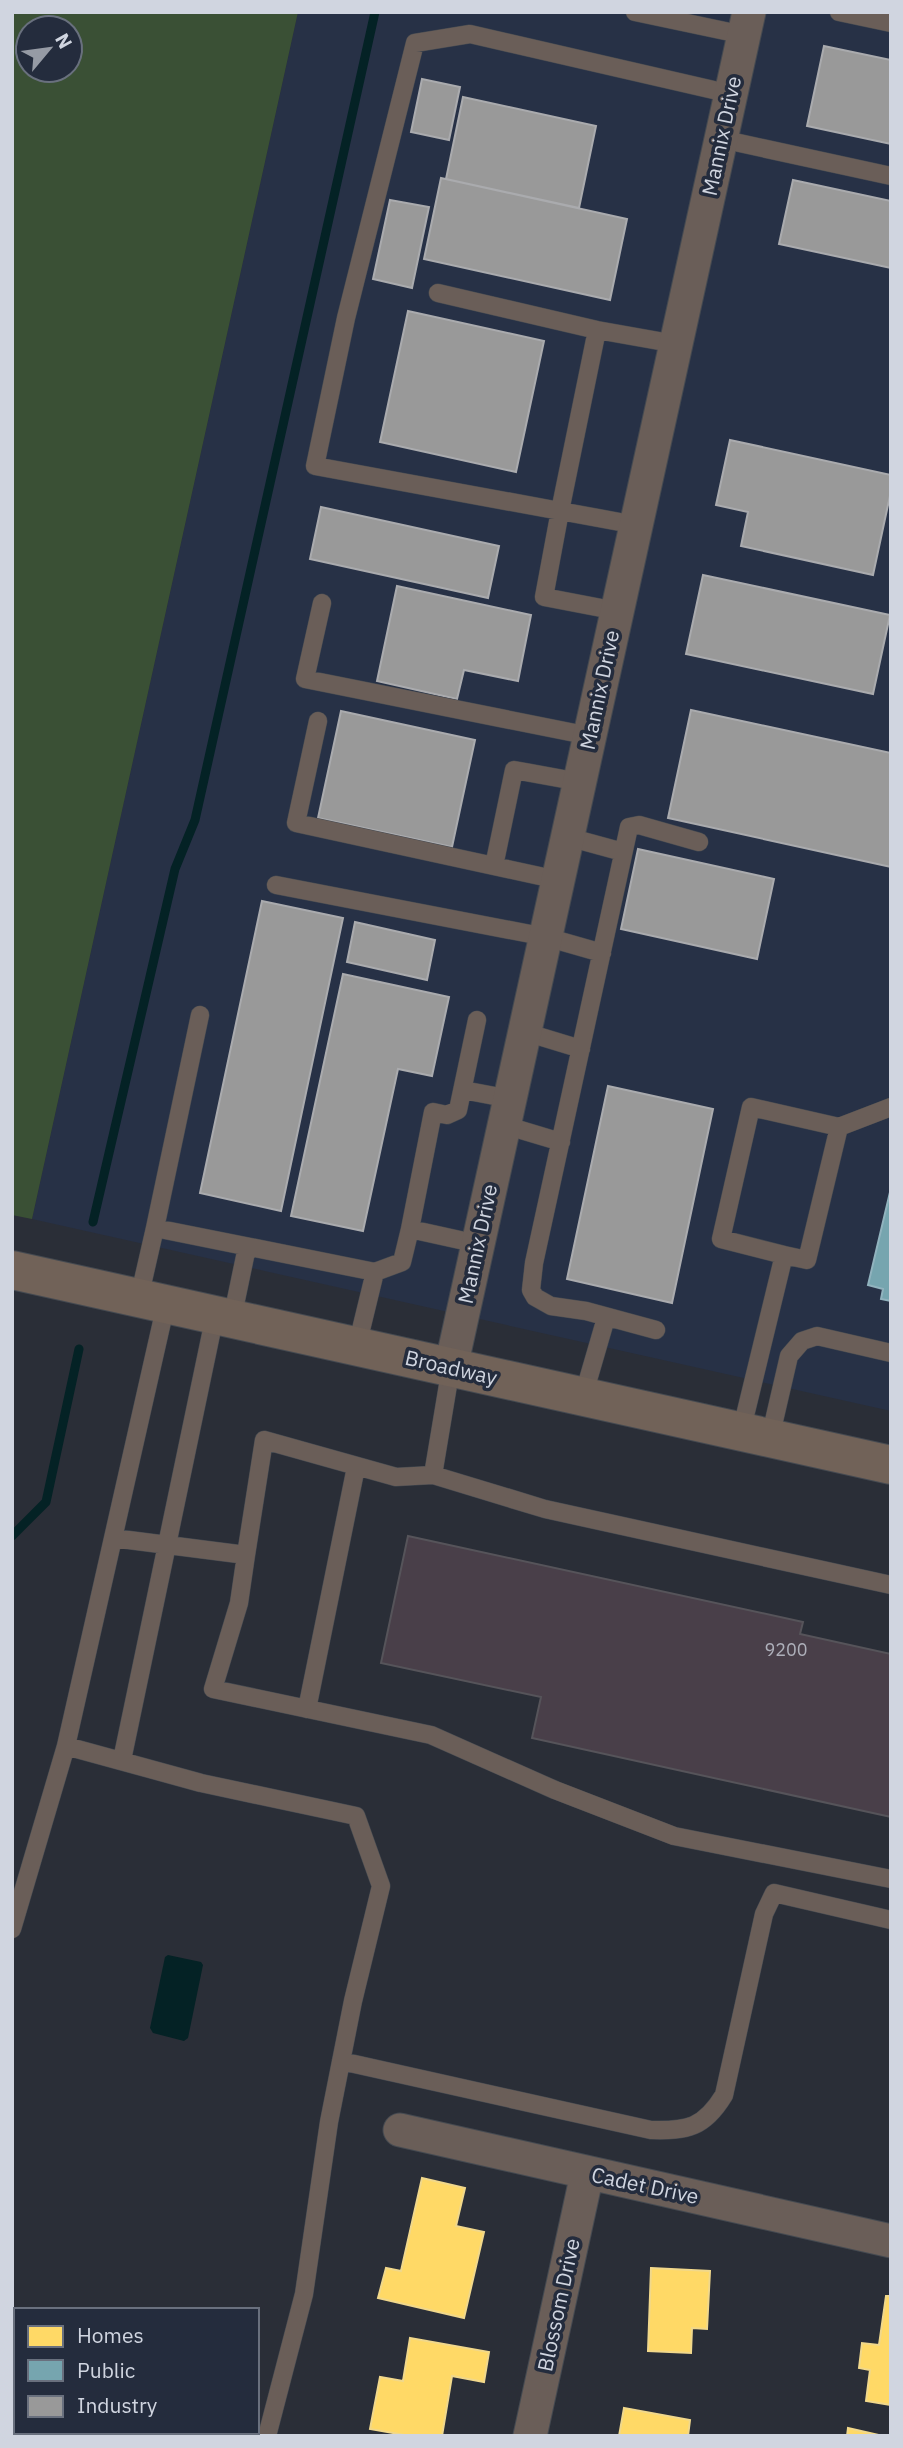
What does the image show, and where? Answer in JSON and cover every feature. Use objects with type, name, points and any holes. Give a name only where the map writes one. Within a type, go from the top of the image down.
[{"type":"main road","name":"Broadway","points":[[12,1270],[891,1465]]},
{"type":"street","name":"Mannix Drive","points":[[451,1367],[746,23]]},
{"type":"street","name":"Cadet Drive","points":[[400,2130],[891,2241]]},
{"type":"street","name":"Blossom Drive","points":[[530,2436],[587,2174]]},
{"type":"lane","points":[[635,12],[746,23]]},
{"type":"lane","points":[[839,12],[859,14],[891,23]]},
{"type":"lane","points":[[636,526],[315,466],[346,318],[415,43],[470,34],[731,94]]},
{"type":"lane","points":[[721,139],[891,176]]},
{"type":"lane","points":[[438,293],[597,330],[676,344]]},
{"type":"lane","points":[[597,330],[544,597],[617,611]]},
{"type":"lane","points":[[322,603],[305,679],[590,736]]},
{"type":"lane","points":[[318,722],[296,823],[558,880]]},
{"type":"lane","points":[[494,866],[514,770],[580,782]]},
{"type":"lane","points":[[656,1330],[551,1306],[535,1297],[531,1290],[534,1263],[629,827],[639,825],[699,842]]},
{"type":"lane","points":[[568,837],[623,852]]},
{"type":"lane","points":[[276,884],[546,937],[602,953]]},
{"type":"lane","points":[[12,1928],[66,1746],[113,1538],[153,1301],[155,1228],[200,1015]]},
{"type":"lane","points":[[155,1228],[375,1272],[402,1262],[433,1112],[447,1115],[458,1110],[477,1020]]},
{"type":"lane","points":[[525,1032],[581,1049]]},
{"type":"lane","points":[[463,1090],[561,1142]]},
{"type":"lane","points":[[839,1128],[807,1260],[721,1239],[751,1107],[839,1128],[891,1107]]},
{"type":"lane","points":[[410,1229],[478,1244]]},
{"type":"lane","points":[[122,1760],[167,1545],[224,1317],[247,1247]]},
{"type":"lane","points":[[756,1435],[783,1255]]},
{"type":"lane","points":[[357,1346],[375,1272]]},
{"type":"lane","points":[[583,1397],[606,1318]]},
{"type":"lane","points":[[756,1435],[789,1356],[802,1341],[817,1336],[891,1353]]},
{"type":"lane","points":[[433,1475],[451,1367]]},
{"type":"lane","points":[[891,1585],[545,1509],[433,1475],[396,1477],[264,1440],[239,1603],[213,1689],[431,1735],[555,1790],[674,1836],[891,1879]]},
{"type":"lane","points":[[307,1709],[356,1467]]},
{"type":"lane","points":[[113,1538],[246,1555]]},
{"type":"lane","points":[[66,1746],[201,1783],[356,1816],[381,1886],[329,2122],[304,2294],[267,2436]]},
{"type":"lane","points":[[341,2061],[651,2130],[679,2131],[699,2123],[715,2110],[724,2095],[764,1914],[774,1893],[891,1920]]},
{"type":"shaded area","points":[[298,12],[891,12],[891,1411],[32,1219]]},
{"type":"shaded area","points":[[168,1955],[201,1962],[203,1965],[188,2038],[184,2041],[153,2033],[150,2028],[165,1957]]},
{"type":"green space","points":[[12,12],[298,12],[32,1219],[12,1215]]},
{"type":"building: Homes","points":[[422,2178],[465,2188],[456,2226],[484,2232],[464,2318],[378,2298],[386,2268],[401,2271]]},
{"type":"building: Homes","points":[[651,2268],[710,2271],[707,2329],[692,2328],[691,2353],[648,2351]]},
{"type":"building: Homes","points":[[886,2296],[891,2296],[891,2405],[866,2401],[870,2370],[859,2368],[862,2343],[879,2345]]},
{"type":"building: Homes","points":[[410,2338],[489,2352],[484,2382],[452,2376],[442,2436],[410,2436],[370,2429],[380,2377],[403,2381]]},
{"type":"building: Homes","points":[[624,2408],[690,2420],[688,2436],[619,2436]]},
{"type":"building: Homes","points":[[848,2428],[883,2436],[847,2436]]},
{"type":"building: Public","points":[[891,1188],[891,1301],[881,1299],[883,1289],[868,1285]]},
{"type":"building: Industry","points":[[824,46],[891,60],[891,144],[807,126]]},
{"type":"building: Industry","points":[[422,79],[460,87],[449,140],[411,132]]},
{"type":"building: Industry","points":[[463,97],[596,126],[579,208],[446,179]]},
{"type":"building: Industry","points":[[441,178],[627,219],[610,300],[424,259]]},
{"type":"building: Industry","points":[[793,180],[891,201],[891,268],[779,244]]},
{"type":"building: Industry","points":[[390,200],[429,207],[412,288],[373,279]]},
{"type":"building: Industry","points":[[408,311],[544,341],[516,472],[380,442]]},
{"type":"building: Industry","points":[[730,440],[891,475],[891,491],[873,575],[741,546],[748,512],[716,505]]},
{"type":"building: Industry","points":[[321,507],[499,546],[488,598],[310,559]]},
{"type":"building: Industry","points":[[703,575],[890,615],[873,694],[686,654]]},
{"type":"building: Industry","points":[[397,586],[531,615],[518,681],[464,670],[457,699],[377,681]]},
{"type":"building: Industry","points":[[691,710],[891,753],[891,867],[668,818]]},
{"type":"building: Industry","points":[[341,711],[475,740],[452,847],[318,818]]},
{"type":"building: Industry","points":[[638,849],[774,879],[757,959],[621,929]]},
{"type":"building: Industry","points":[[262,901],[343,918],[281,1211],[200,1193]]},
{"type":"building: Industry","points":[[355,922],[435,940],[427,980],[347,962]]},
{"type":"building: Industry","points":[[343,974],[449,997],[432,1076],[398,1069],[363,1231],[291,1216]]},
{"type":"building: Industry","points":[[608,1086],[713,1109],[672,1303],[567,1279]]},
{"type":"building: Other","points":[[408,1536],[803,1622],[800,1634],[891,1654],[891,1817],[532,1738],[541,1697],[381,1663]]},
{"type":"waterway","points":[[93,1222],[175,869],[195,820],[375,12]]},
{"type":"waterway","points":[[12,1536],[46,1502],[79,1349]]}]
